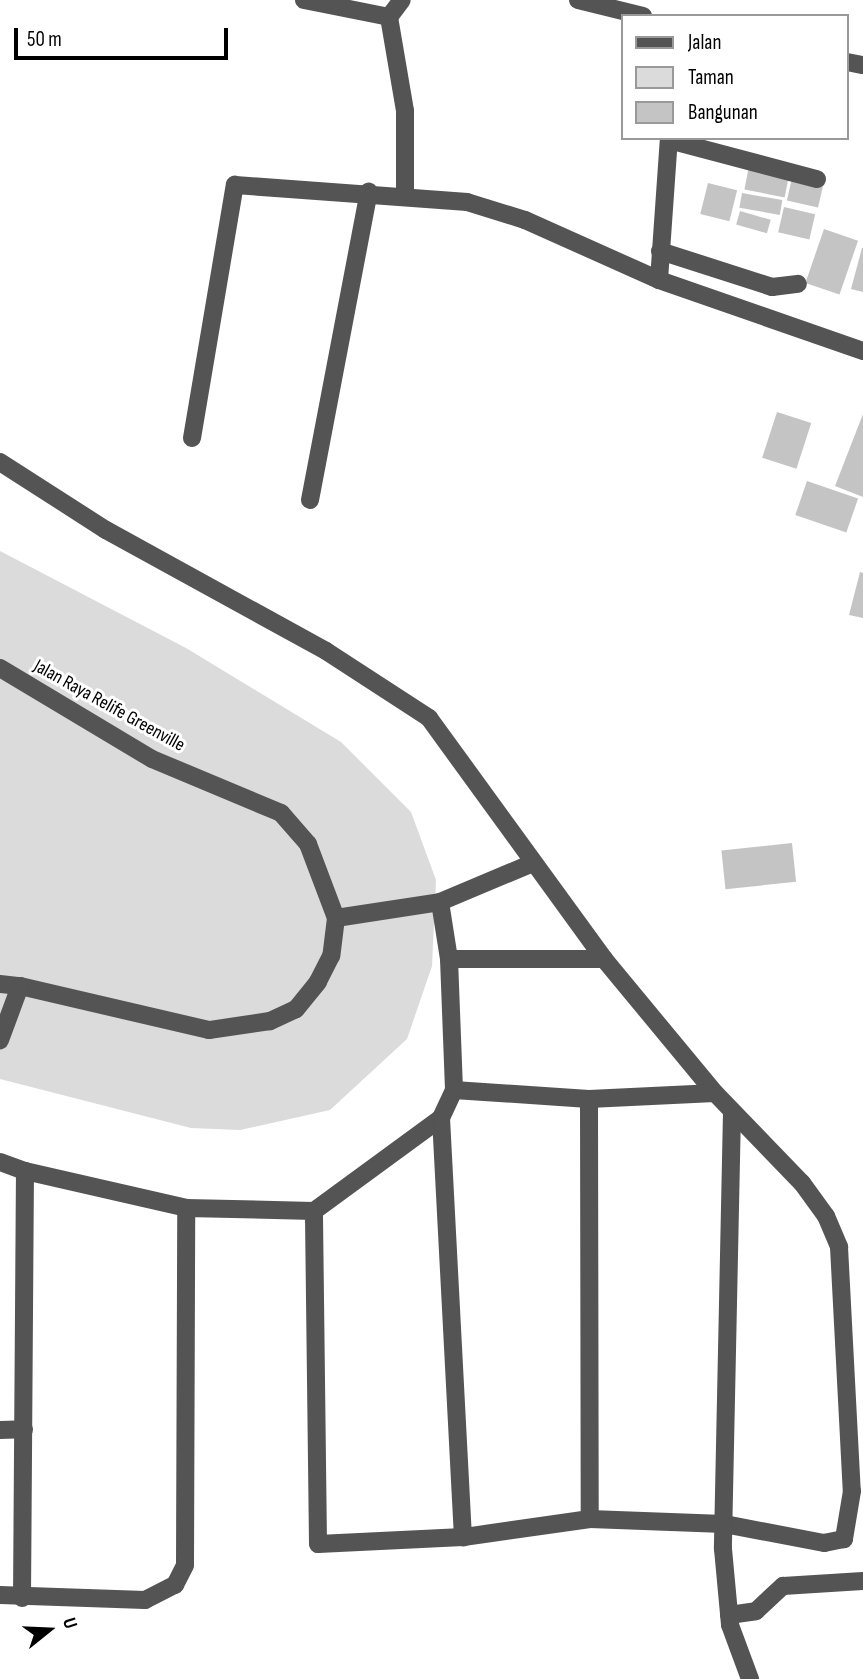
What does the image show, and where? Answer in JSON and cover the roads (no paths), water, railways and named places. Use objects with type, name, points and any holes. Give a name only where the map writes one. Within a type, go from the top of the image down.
[{"type":"street","points":[[303,0],[343,4],[389,17]]},
{"type":"street","points":[[402,0],[389,17],[405,111],[405,194]]},
{"type":"street","points":[[578,0],[635,14]]},
{"type":"street","points":[[659,280],[669,140]]},
{"type":"street","points":[[673,140],[817,178]]},
{"type":"street","points":[[192,438],[235,185],[405,194],[467,202],[525,220],[659,280],[863,351]]},
{"type":"street","points":[[310,500],[369,192]]},
{"type":"street","points":[[660,251],[772,287],[797,284]]},
{"type":"street","points":[[0,462],[96,524],[338,658],[429,718],[604,959],[715,1093],[802,1183],[827,1216],[839,1247],[852,1491],[851,1526],[844,1539],[790,1540],[724,1524],[590,1519],[463,1537],[318,1544],[314,1211]]},
{"type":"street","name":"Jalan Raya Relife Greenville","points":[[0,668],[152,760],[281,813],[308,844],[336,918]]},
{"type":"street","points":[[0,984],[20,986],[177,1023],[241,1029],[296,1009],[331,956],[336,918],[440,902],[533,863]]},
{"type":"street","points":[[0,1162],[24,1171],[186,1208],[314,1211],[440,1118],[454,1090],[449,959],[440,902]]},
{"type":"street","points":[[449,959],[604,959]]},
{"type":"street","points":[[0,1040],[20,986]]},
{"type":"street","points":[[454,1090],[589,1099],[715,1093]]},
{"type":"street","points":[[589,1099],[590,1519]]},
{"type":"street","points":[[732,1112],[723,1549],[729,1615],[750,1679]]},
{"type":"street","points":[[440,1118],[463,1537]]},
{"type":"street","points":[[22,1598],[24,1171]]},
{"type":"street","points":[[0,1595],[22,1598],[145,1600],[175,1585],[185,1565],[186,1208]]},
{"type":"street","points":[[0,1430],[24,1429]]},
{"type":"street","points":[[729,1615],[756,1611],[783,1586],[863,1581]]}]
